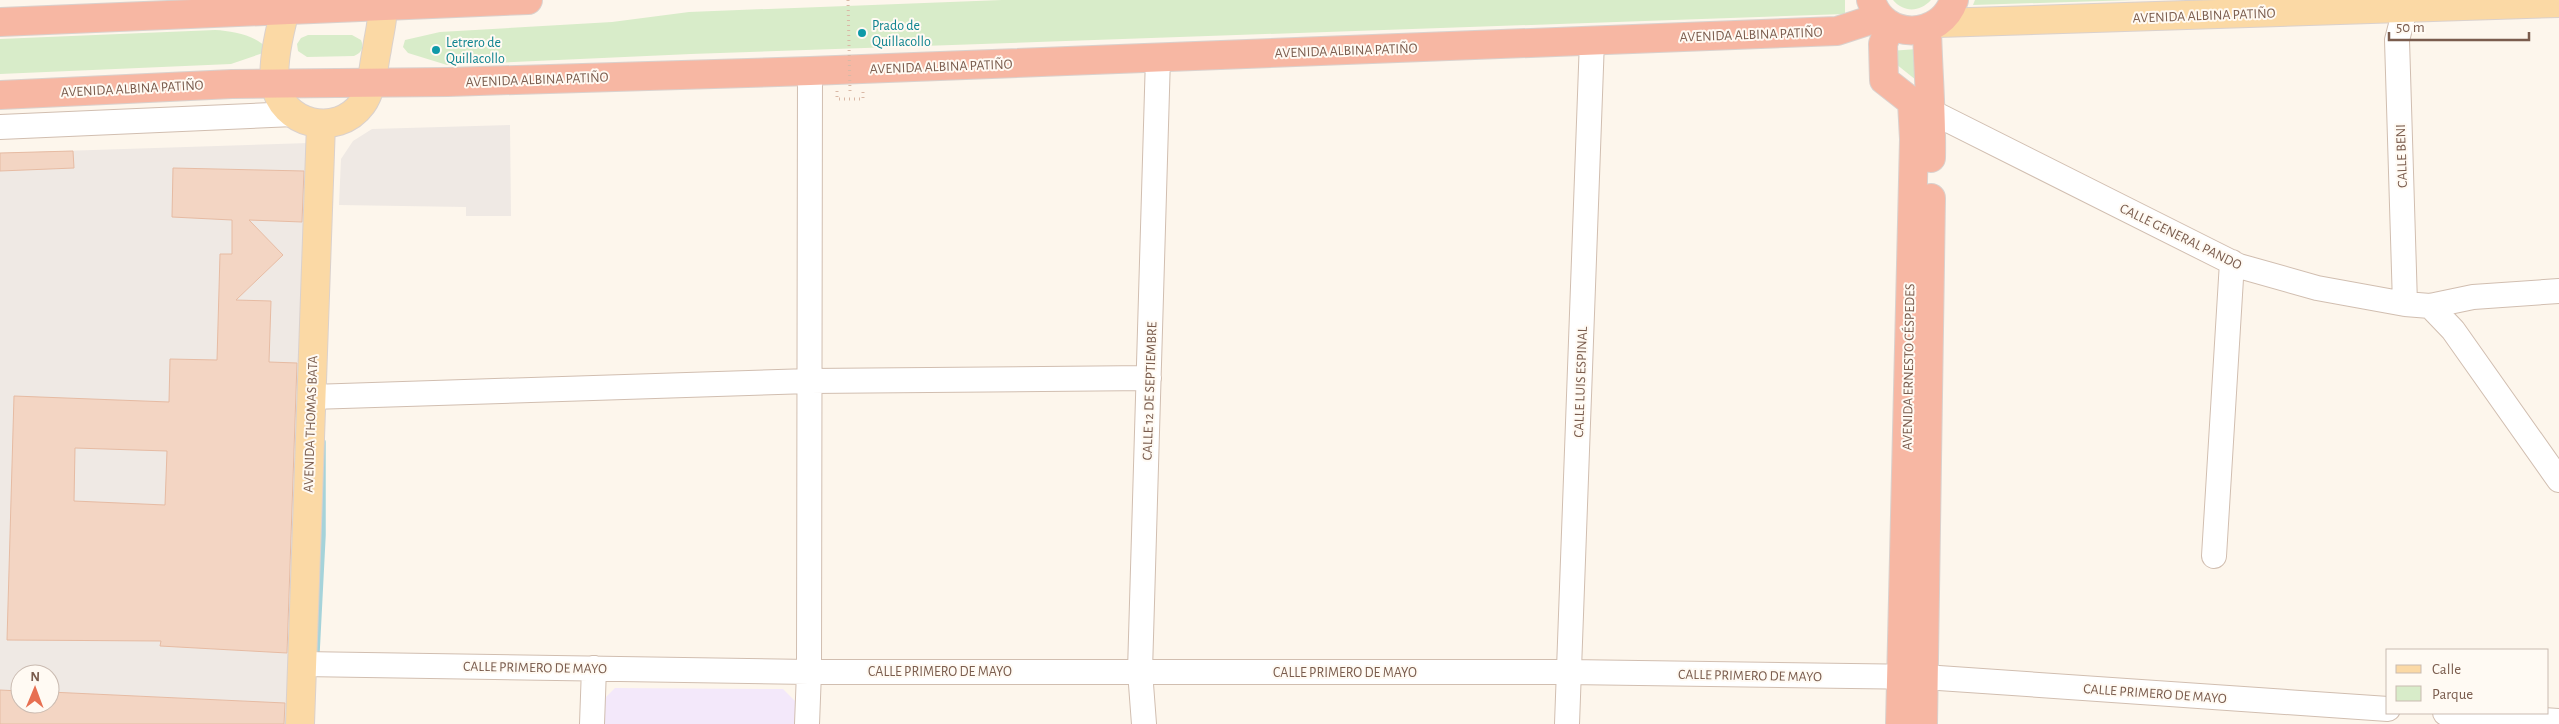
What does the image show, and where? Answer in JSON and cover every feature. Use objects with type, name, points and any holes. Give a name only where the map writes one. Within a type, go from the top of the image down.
[{"type":"highway","points":[[0,22],[287,5],[528,0]]},
{"type":"highway","points":[[1881,14],[1902,30],[1914,31],[1933,26],[1946,15],[1954,0]]},
{"type":"highway","points":[[1881,14],[1884,80],[1922,108]]},
{"type":"highway","name":"AVENIDA ALBINA PATIÑO","points":[[0,95],[275,84],[810,71],[1837,31],[1881,14]]},
{"type":"highway","name":"AVENIDA ERNESTO CÉSPEDES","points":[[1900,724],[1912,677],[1922,108],[1928,82],[1933,26]]},
{"type":"highway","name":"AVENIDA ERNESTO CÉSPEDES","points":[[1912,677],[1923,724]]},
{"type":"main road","name":"AVENIDA ALBINA PATIÑO","points":[[1933,26],[2404,4],[2559,3]]},
{"type":"main road","points":[[287,5],[275,70],[275,84],[279,97],[294,114],[312,123],[321,124],[340,121],[353,114],[362,104],[370,82],[381,4]]},
{"type":"main road","name":"AVENIDA THOMAS BATA","points":[[300,724],[321,124]]},
{"type":"street","name":"CALLE BENI","points":[[2404,4],[2397,40],[2405,304]]},
{"type":"street","name":"CALLE LUIS ESPINAL","points":[[1567,724],[1592,40]]},
{"type":"street","name":"CALLE 12 DE SEPTIEMBRE","points":[[1144,724],[1140,671],[1158,57]]},
{"type":"street","points":[[807,724],[809,672],[810,71]]},
{"type":"street","name":"CALLE GENERAL PANDO","points":[[1922,108],[2232,262],[2317,288],[2405,304],[2430,306],[2473,297],[2559,291]]},
{"type":"street","points":[[0,127],[294,114]]},
{"type":"street","points":[[2214,556],[2232,262]]},
{"type":"street","points":[[2430,306],[2453,330],[2559,480]]},
{"type":"street","points":[[311,397],[810,381],[1149,378]]},
{"type":"street","name":"CALLE PRIMERO DE MAYO","points":[[302,664],[809,672],[1569,672],[1912,677],[2386,709]]},
{"type":"street","points":[[592,724],[594,668]]},
{"type":"street","points":[[2459,714],[2559,721]]},
{"type":"path","points":[[837,99],[863,98],[863,90],[850,91],[848,0]]},
{"type":"shaded area","points":[[510,125],[511,216],[466,216],[466,207],[339,205],[341,159],[353,141],[372,129]]},
{"type":"shaded area","points":[[309,143],[288,724],[0,724],[0,153]]},
{"type":"shaded area","points":[[615,688],[783,689],[795,701],[795,724],[604,724],[605,698]]},
{"type":"green space","name":"Prado de Quillacollo","points":[[1002,0],[1845,0],[1845,14],[691,54],[447,65],[408,53],[403,47],[405,40],[440,32],[612,22],[689,12]]},
{"type":"green space","points":[[1893,0],[1931,0],[1917,9],[1907,9]]},
{"type":"green space","points":[[1975,0],[2134,0],[1973,5]]},
{"type":"green space","points":[[215,30],[243,34],[267,48],[263,53],[231,64],[0,74],[0,39]]},
{"type":"green space","points":[[308,35],[352,35],[361,40],[361,51],[354,56],[307,57],[298,51],[297,44],[301,38]]},
{"type":"green space","points":[[1917,49],[1916,80],[1891,60],[1890,51]]},
{"type":"building","points":[[73,151],[74,168],[0,171],[0,153]]},
{"type":"building","points":[[173,168],[304,171],[302,222],[249,220],[283,255],[236,300],[271,301],[269,362],[297,363],[287,653],[160,646],[161,641],[7,640],[14,396],[169,402],[170,359],[217,360],[220,254],[232,254],[232,220],[172,217]],"holes":[[[75,448],[167,451],[165,505],[74,501]]]},
{"type":"building","points":[[0,690],[10,690],[10,714],[60,714],[60,692],[285,703],[284,724],[0,724]]},
{"type":"waterway","points":[[317,652],[323,535],[323,442]]},
{"type":"place","name":"Prado de Quillacollo","points":[[862,33]]},
{"type":"place","name":"Letrero de Quillacollo","points":[[436,50]]}]
